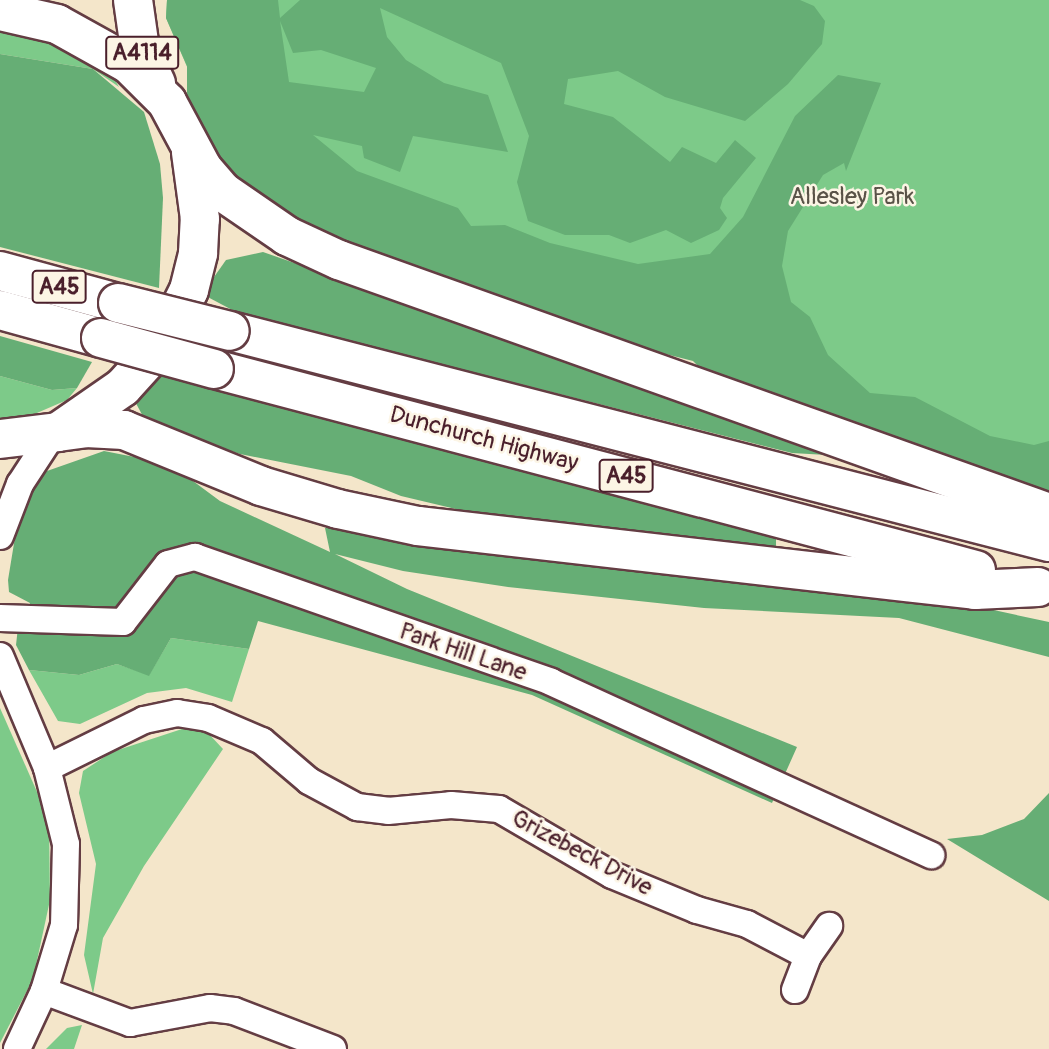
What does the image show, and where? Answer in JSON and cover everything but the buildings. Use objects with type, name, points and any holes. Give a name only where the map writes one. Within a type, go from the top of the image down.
[{"type":"highway","points":[[0,2],[6,0]]},
{"type":"highway","name":"A4114","points":[[133,0],[140,49],[167,102]]},
{"type":"highway","points":[[0,11],[82,34],[129,64],[167,102],[189,142],[223,192],[286,236],[323,253],[912,468],[1049,513]]},
{"type":"highway","points":[[55,434],[123,387],[145,365],[176,321],[198,253],[200,219],[189,142]]},
{"type":"highway","name":"Dunchurch Highway","points":[[0,271],[1049,542]]},
{"type":"highway","name":"Dunchurch Highway","points":[[0,310],[1044,588]]},
{"type":"highway","points":[[0,439],[86,428],[124,430],[261,486],[338,509],[418,526],[975,590],[1044,588]]},
{"type":"street","points":[[0,536],[20,484],[55,434]]},
{"type":"street","name":"Park Hill Lane","points":[[0,618],[123,622],[168,564],[195,557],[551,682],[931,855]]},
{"type":"street","points":[[0,656],[47,768],[66,844],[64,925],[44,991],[16,1049]]},
{"type":"street","name":"Grizebeck Drive","points":[[47,768],[144,720],[177,713],[208,718],[262,741],[309,781],[357,807],[388,811],[451,805],[499,809],[612,874],[697,910],[747,924],[808,956]]},
{"type":"street","points":[[795,990],[808,956],[828,926]]},
{"type":"street","points":[[44,991],[130,1023],[210,1008],[234,1011],[332,1049]]},
{"type":"green space","name":"Allesley Park","points":[[167,0],[1049,0],[1049,479],[302,201],[191,76],[166,18]]},
{"type":"green space","points":[[167,0],[278,0],[280,18],[300,0],[800,0],[814,6],[825,21],[822,44],[788,84],[745,121],[665,97],[618,71],[568,79],[564,104],[613,117],[670,162],[682,147],[716,163],[735,140],[756,158],[723,198],[720,208],[727,218],[719,230],[691,243],[666,230],[630,243],[609,235],[565,235],[528,221],[517,182],[529,136],[501,63],[380,8],[387,37],[406,60],[444,83],[488,95],[508,152],[413,136],[400,172],[364,158],[362,146],[313,135],[357,171],[458,208],[471,226],[505,225],[550,243],[638,264],[710,254],[743,217],[795,116],[838,75],[881,83],[846,171],[844,163],[823,175],[788,231],[782,266],[791,302],[810,317],[828,355],[870,393],[915,397],[990,436],[1034,445],[1049,441],[1049,503],[723,391],[693,361],[634,346],[289,222],[206,153],[204,127],[187,103],[187,66],[166,18]],"holes":[[[280,21],[293,53],[321,50],[376,68],[364,92],[289,82]]]},
{"type":"green space","points":[[0,26],[40,33],[106,64],[119,87],[93,69],[0,54]]},
{"type":"green space","points":[[0,54],[93,69],[144,112],[160,164],[163,198],[159,288],[0,247]]},
{"type":"green space","points":[[263,252],[844,456],[792,453],[236,312],[202,294],[226,260]]},
{"type":"green space","points":[[0,336],[92,362],[77,388],[52,390],[0,376]]},
{"type":"green space","points":[[0,376],[52,390],[77,388],[67,400],[23,419],[0,419]]},
{"type":"green space","points":[[152,376],[203,379],[776,535],[776,556],[460,510],[401,496],[351,476],[240,454],[146,422],[131,394]]},
{"type":"green space","points":[[104,451],[170,464],[220,501],[330,552],[325,528],[359,523],[910,592],[1049,622],[1049,657],[899,618],[704,608],[508,587],[403,571],[335,554],[407,589],[797,747],[772,803],[532,695],[258,621],[249,649],[171,638],[149,676],[117,664],[79,675],[29,670],[16,645],[18,627],[28,616],[30,603],[9,592],[8,580],[18,519],[32,488],[47,471]]},
{"type":"green space","points":[[171,638],[249,649],[232,702],[186,688],[147,693],[80,724],[58,721],[29,670],[79,675],[117,664],[149,675]]},
{"type":"green space","points":[[0,708],[49,819],[50,900],[33,979],[0,1043]]},
{"type":"green space","points":[[182,729],[207,732],[223,749],[144,866],[103,938],[93,994],[84,955],[96,864],[79,793],[83,771],[112,752]]},
{"type":"green space","points":[[1049,793],[1049,901],[947,839],[982,835],[1024,819]]},
{"type":"green space","points":[[82,1025],[74,1049],[46,1049],[67,1028]]}]
